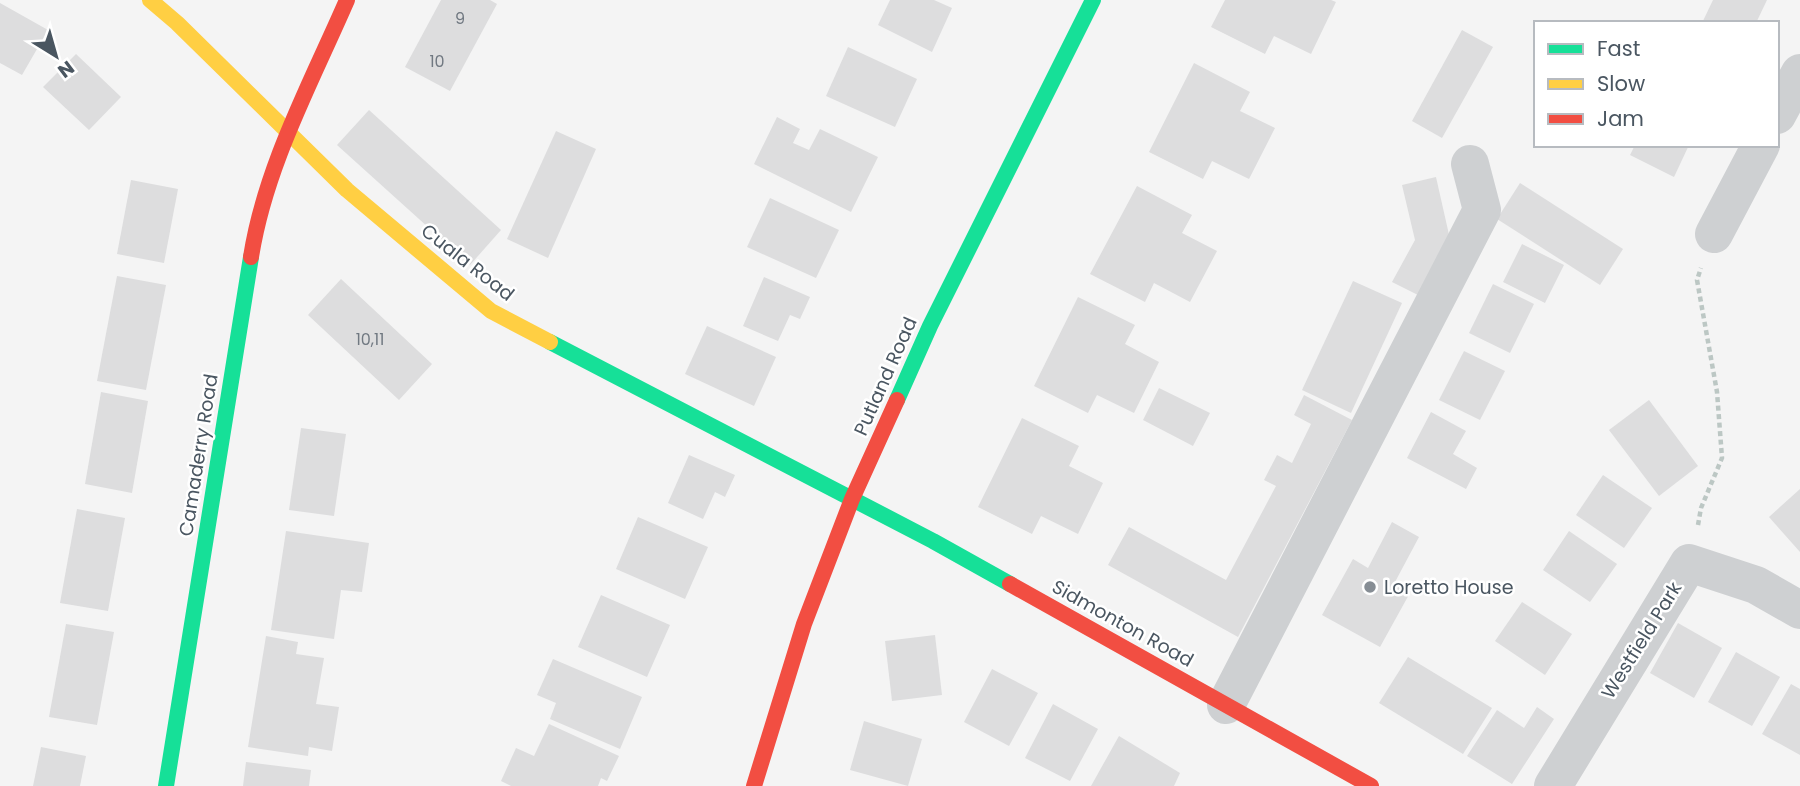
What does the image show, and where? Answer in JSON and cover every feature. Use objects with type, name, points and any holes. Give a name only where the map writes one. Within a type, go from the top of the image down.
[{"type":"street","name":"Cuala Road","points":[[150,0],[177,23],[347,190],[491,310],[852,499]]},
{"type":"street","name":"Camaderry Road","points":[[166,786],[257,218],[288,134],[347,0]]},
{"type":"street","name":"Putland Road","points":[[754,786],[804,624],[852,499],[930,326],[1093,0]]},
{"type":"street","points":[[1779,112],[1800,73]]},
{"type":"street","points":[[1714,234],[1760,147]]},
{"type":"street","points":[[1226,705],[1482,211],[1470,164]]},
{"type":"street","name":"Sidmonton Road","points":[[852,499],[933,541],[1371,786]]},
{"type":"street","name":"Westfield Park","points":[[1553,786],[1689,564],[1756,585],[1800,610]]},
{"type":"path","points":[[1689,564],[1701,508],[1722,458],[1717,391],[1697,279],[1714,234]]},
{"type":"building","points":[[441,0],[490,0],[497,4],[450,91],[405,67]]},
{"type":"building","points":[[890,0],[934,0],[952,8],[932,52],[878,25]]},
{"type":"building","points":[[1225,0],[1336,2],[1311,54],[1274,36],[1265,54],[1211,27]]},
{"type":"building","points":[[1713,0],[1767,0],[1757,21],[1703,21]]},
{"type":"building","points":[[0,3],[48,30],[22,75],[0,63]]},
{"type":"building","points":[[1462,30],[1493,47],[1442,138],[1412,121]]},
{"type":"building","points":[[848,47],[917,79],[895,127],[826,96]]},
{"type":"building","points":[[76,54],[121,97],[89,130],[43,87]]},
{"type":"building","points":[[1194,63],[1250,92],[1240,111],[1275,128],[1249,179],[1212,161],[1203,179],[1149,152]]},
{"type":"building","points":[[369,110],[501,230],[470,265],[337,145]]},
{"type":"building","points":[[777,117],[800,129],[793,143],[809,150],[820,129],[878,157],[851,212],[754,164]]},
{"type":"building","points":[[556,131],[596,149],[548,258],[507,239]]},
{"type":"building","points":[[1634,147],[1688,147],[1674,177],[1630,155]]},
{"type":"building","points":[[1436,177],[1452,248],[1424,298],[1392,282],[1415,240],[1402,185]]},
{"type":"building","points":[[131,180],[178,189],[164,263],[117,254]]},
{"type":"building","points":[[1520,183],[1623,249],[1600,285],[1497,219]]},
{"type":"building","points":[[1137,186],[1192,215],[1182,233],[1217,251],[1190,302],[1154,283],[1145,302],[1090,274]]},
{"type":"building","points":[[770,198],[839,230],[816,278],[747,247]]},
{"type":"building","points":[[1522,244],[1564,265],[1545,303],[1503,282]]},
{"type":"building","points":[[117,276],[166,285],[146,390],[97,381]]},
{"type":"building","points":[[764,277],[810,297],[800,319],[790,315],[778,341],[743,326]]},
{"type":"building","points":[[341,279],[432,364],[399,400],[308,315]]},
{"type":"building","points":[[1353,281],[1402,303],[1351,413],[1302,390]]},
{"type":"building","points":[[1493,284],[1534,304],[1510,353],[1469,333]]},
{"type":"building","points":[[1078,297],[1135,325],[1125,344],[1159,362],[1134,413],[1097,395],[1088,413],[1034,386]]},
{"type":"building","points":[[707,326],[776,357],[754,406],[685,374]]},
{"type":"building","points":[[1464,351],[1505,371],[1480,420],[1439,400]]},
{"type":"building","points":[[1159,388],[1210,413],[1193,446],[1143,420]]},
{"type":"building","points":[[101,392],[148,401],[132,493],[85,484]]},
{"type":"building","points":[[1304,395],[1352,420],[1238,637],[1108,565],[1129,527],[1226,580],[1276,486],[1264,480],[1277,455],[1292,463],[1311,424],[1294,415]]},
{"type":"building","points":[[1649,400],[1698,466],[1659,496],[1609,430]]},
{"type":"building","points":[[1431,412],[1466,431],[1453,454],[1477,468],[1466,489],[1407,458]]},
{"type":"building","points":[[1022,418],[1079,446],[1069,466],[1103,483],[1078,534],[1041,516],[1032,534],[978,507]]},
{"type":"building","points":[[301,428],[346,434],[334,516],[289,510]]},
{"type":"building","points":[[689,455],[735,475],[725,497],[715,492],[703,519],[668,503]]},
{"type":"building","points":[[1603,475],[1652,508],[1624,548],[1576,515]]},
{"type":"building","points":[[1800,489],[1800,552],[1769,517]]},
{"type":"building","points":[[77,509],[125,518],[108,611],[60,603]]},
{"type":"building","points":[[638,517],[708,547],[685,599],[616,569]]},
{"type":"building","name":"Loretto House","points":[[1392,522],[1419,537],[1395,582],[1411,591],[1380,647],[1322,615],[1353,559],[1368,568]]},
{"type":"building","points":[[286,531],[369,543],[362,592],[341,590],[334,639],[271,630]]},
{"type":"building","points":[[1569,531],[1617,564],[1590,602],[1543,570]]},
{"type":"building","points":[[601,595],[670,625],[647,677],[578,647]]},
{"type":"building","points":[[1522,602],[1572,634],[1545,675],[1495,641]]},
{"type":"building","points":[[1678,623],[1722,648],[1694,698],[1650,673]]},
{"type":"building","points":[[66,624],[114,632],[97,725],[49,717]]},
{"type":"building","points":[[935,635],[942,695],[892,701],[885,641]]},
{"type":"building","points":[[266,636],[298,642],[296,654],[324,658],[316,704],[339,707],[332,751],[309,747],[308,756],[248,747]]},
{"type":"building","points":[[1736,652],[1780,677],[1752,726],[1708,702]]},
{"type":"building","points":[[1408,657],[1492,708],[1463,754],[1379,703]]},
{"type":"building","points":[[553,659],[642,697],[620,749],[550,719],[556,703],[537,695]]},
{"type":"building","points":[[992,669],[1038,693],[1009,746],[964,722]]},
{"type":"building","points":[[1791,684],[1800,689],[1800,755],[1762,734]]},
{"type":"building","points":[[1053,704],[1098,729],[1070,781],[1025,758]]},
{"type":"building","points":[[1537,707],[1554,719],[1512,784],[1467,756],[1497,710],[1524,728]]},
{"type":"building","points":[[864,721],[922,739],[908,786],[850,770]]},
{"type":"building","points":[[549,724],[619,756],[607,781],[601,778],[598,786],[511,786],[501,781],[516,748],[534,756]]},
{"type":"building","points":[[1119,736],[1180,773],[1174,786],[1091,786]]},
{"type":"building","points":[[41,747],[86,756],[80,786],[33,786]]},
{"type":"building","points":[[246,762],[311,770],[309,786],[243,786]]},
{"type":"traffic: fast","points":[[897,400],[930,326],[1093,0]]},
{"type":"traffic: fast","points":[[166,786],[251,257]]},
{"type":"traffic: fast","points":[[550,342],[933,541],[1010,584]]},
{"type":"traffic: slow","points":[[150,0],[177,23],[347,190],[491,311],[550,342]]},
{"type":"traffic: jam","points":[[251,257],[278,158],[347,0]]},
{"type":"traffic: jam","points":[[754,786],[804,624],[852,499],[897,400]]},
{"type":"traffic: jam","points":[[1010,584],[1371,786]]},
{"type":"place","name":"Loretto House","points":[[1370,587]]}]
